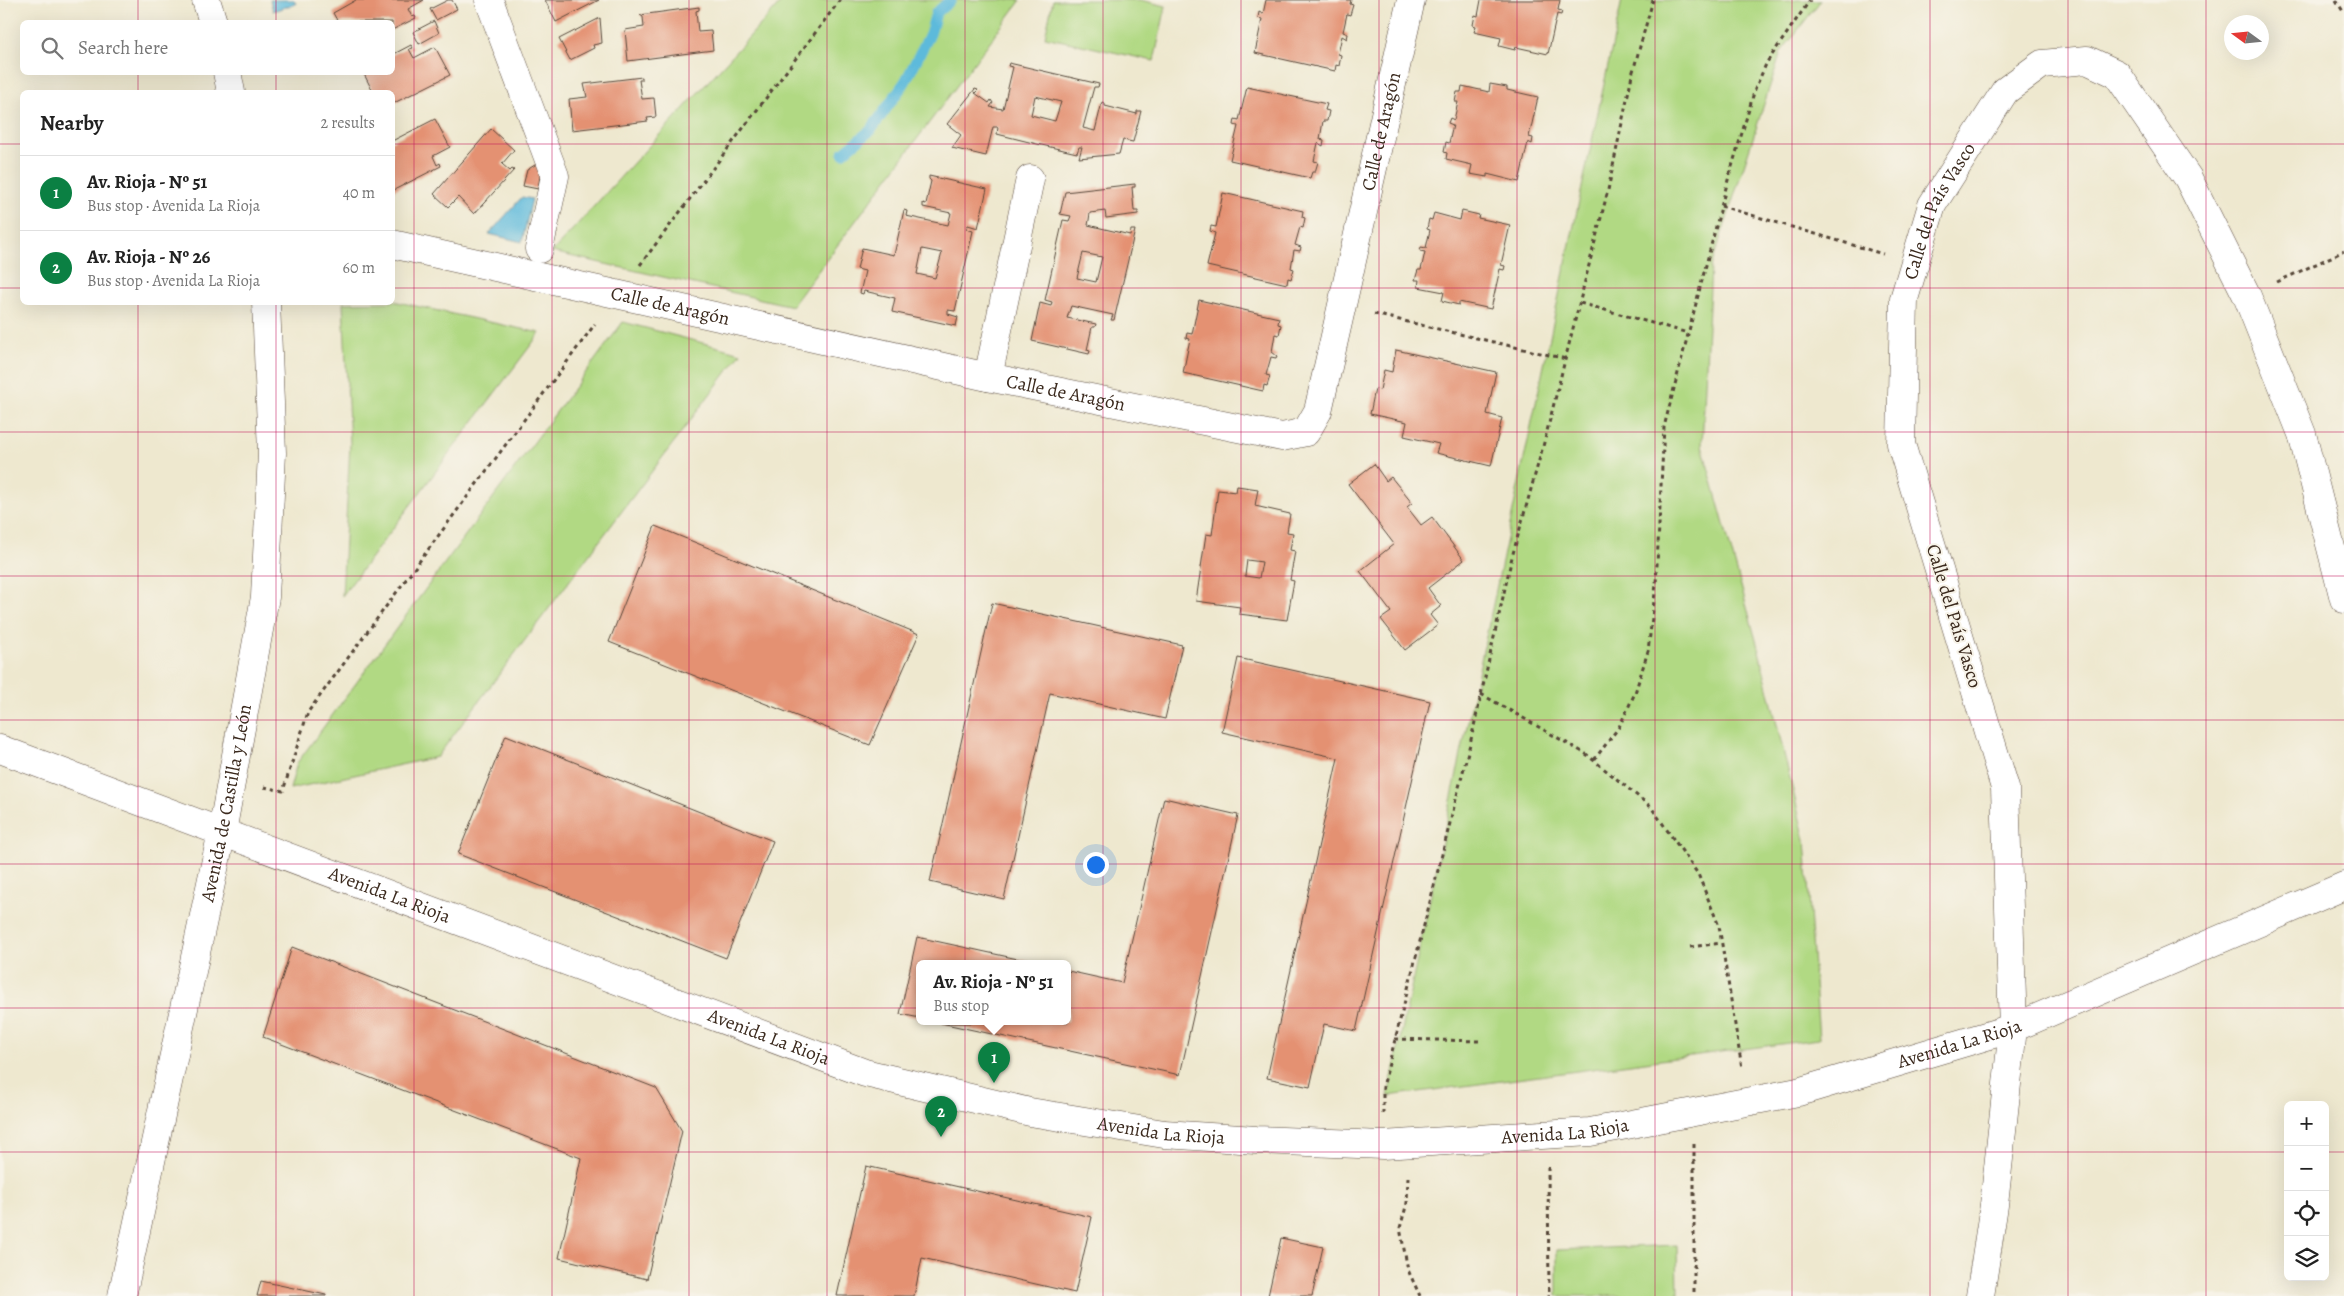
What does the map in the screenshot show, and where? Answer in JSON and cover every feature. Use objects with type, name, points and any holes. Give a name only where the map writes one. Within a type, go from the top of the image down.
[{"type":"street","points":[[206,0],[212,20]]},
{"type":"street","points":[[489,0],[556,176],[539,249]]},
{"type":"street","name":"Calle de Aragón","points":[[395,245],[988,377],[1282,437],[1306,432],[1318,412],[1411,0]]},
{"type":"street","name":"Calle del País Vasco","points":[[1980,1296],[1994,1205],[2012,1028],[2004,788],[1901,444],[1904,300],[1932,205],[2005,91],[2042,64],[2087,60],[2118,74],[2188,178],[2246,296],[2302,434],[2344,599]]},
{"type":"street","points":[[227,75],[230,90]]},
{"type":"street","points":[[988,377],[1030,179]]},
{"type":"street","name":"Avenida de Castilla y León","points":[[122,1296],[222,832],[265,597],[272,453],[266,305]]},
{"type":"street","name":"Avenida La Rioja","points":[[0,748],[865,1073],[1030,1112],[1164,1134],[1383,1145],[1547,1135],[1590,1132],[1798,1092],[2012,1028],[2344,886]]},
{"type":"path","points":[[232,780],[283,792],[308,712],[617,295],[840,0]]},
{"type":"path","points":[[1383,1145],[1383,1087],[1481,694],[1512,557],[1566,359],[1608,190],[1632,75],[1653,0]]},
{"type":"path","points":[[1594,760],[1620,727],[1635,693],[1648,651],[1656,584],[1664,427],[1721,206],[1755,89],[1767,62],[1810,0]]},
{"type":"path","points":[[2336,0],[2344,13]]},
{"type":"path","points":[[1721,206],[1915,263]]},
{"type":"path","points":[[2246,296],[2344,251]]},
{"type":"path","points":[[1580,303],[1624,317],[1688,333]]},
{"type":"path","points":[[1342,306],[1566,359]]},
{"type":"path","points":[[1481,694],[1522,716],[1594,760],[1651,807],[1698,874],[1719,926],[1747,1101]]},
{"type":"path","points":[[1690,947],[1721,942]]},
{"type":"path","points":[[1395,1039],[1480,1041]]},
{"type":"path","points":[[1694,1112],[1694,1296]]},
{"type":"path","points":[[1547,1135],[1549,1296]]},
{"type":"path","points":[[1410,1144],[1407,1203],[1400,1228],[1408,1270],[1420,1296]]},
{"type":"green space","points":[[783,0],[1021,0],[792,306],[552,252]]},
{"type":"green space","points":[[1053,0],[1140,0],[1166,6],[1154,61],[1045,37]]},
{"type":"green space","points":[[1622,0],[1821,0],[1781,52],[1711,267],[1702,445],[1759,651],[1805,840],[1819,1039],[1388,1096]]},
{"type":"green space","points":[[395,301],[540,333],[342,596],[350,444],[343,305],[395,305]]},
{"type":"green space","points":[[623,322],[741,353],[437,757],[290,789],[297,763]]},
{"type":"green space","points":[[1677,1245],[1678,1296],[1557,1296],[1557,1250]]},
{"type":"water","points":[[270,0],[294,0],[296,4],[273,11]]},
{"type":"water","points":[[522,197],[532,199],[522,242],[489,234]]},
{"type":"building","points":[[356,0],[424,0],[408,9],[412,17],[415,16],[416,18],[395,28],[395,20],[337,20],[333,13]]},
{"type":"building","points":[[448,0],[452,0],[457,9],[436,20],[430,9]]},
{"type":"building","points":[[545,0],[599,0],[556,22]]},
{"type":"building","points":[[1266,0],[1351,0],[1350,4],[1353,5],[1350,15],[1347,14],[1343,32],[1348,34],[1347,39],[1342,36],[1338,54],[1341,55],[1339,66],[1336,65],[1335,71],[1255,53],[1262,19],[1258,18],[1259,12],[1263,14]]},
{"type":"building","points":[[1481,0],[1560,0],[1558,10],[1562,11],[1561,15],[1557,14],[1548,54],[1516,47],[1515,50],[1499,46],[1501,38],[1474,32],[1476,26],[1473,25],[1475,15],[1478,16]]},
{"type":"building","points":[[699,7],[699,10],[696,11],[698,32],[711,31],[713,50],[628,61],[625,30],[644,27],[643,17],[640,15]]},
{"type":"building","points":[[600,18],[602,43],[593,45],[594,48],[570,60],[559,39]]},
{"type":"building","points":[[434,21],[439,33],[419,44],[413,32]]},
{"type":"building","points":[[411,45],[413,48],[409,49],[414,58],[435,47],[450,75],[395,102],[395,90],[372,90],[364,75],[395,75],[395,53]]},
{"type":"building","points":[[1009,63],[1099,84],[1098,87],[1094,87],[1083,128],[1095,131],[1102,102],[1105,103],[1105,106],[1137,114],[1137,111],[1141,111],[1133,142],[1123,140],[1119,154],[1079,158],[1082,147],[1079,147],[1077,153],[997,134],[998,127],[993,127],[986,156],[952,148],[961,135],[947,124],[975,89],[978,90],[975,93],[989,103],[991,100],[993,103],[990,107],[1003,109],[1013,67],[1008,66]],"holes":[[[1035,96],[1061,102],[1055,121],[1031,115]]]},
{"type":"building","points":[[642,77],[642,80],[639,80],[642,99],[654,98],[656,117],[647,118],[648,121],[572,130],[569,99],[587,97],[584,84]]},
{"type":"building","points":[[1490,84],[1507,87],[1507,90],[1538,97],[1529,137],[1533,138],[1532,144],[1528,142],[1519,182],[1487,174],[1487,177],[1470,174],[1472,165],[1446,159],[1447,153],[1444,152],[1446,142],[1449,143],[1453,125],[1448,123],[1450,118],[1454,120],[1458,102],[1455,102],[1457,92],[1461,92],[1462,86],[1489,92]]},
{"type":"building","points":[[1247,87],[1327,104],[1325,110],[1329,111],[1327,121],[1323,121],[1320,139],[1324,140],[1323,146],[1318,143],[1314,161],[1318,162],[1315,172],[1312,172],[1310,178],[1230,160],[1238,126],[1234,125],[1235,119],[1239,120]]},
{"type":"building","points":[[435,119],[450,147],[433,156],[437,165],[440,163],[441,166],[395,189],[395,139]]},
{"type":"building","points":[[491,129],[514,150],[502,164],[510,171],[514,170],[474,214],[458,197],[448,207],[434,194]]},
{"type":"building","points":[[538,163],[540,176],[538,189],[523,186],[527,170]]},
{"type":"building","points":[[929,176],[987,189],[978,228],[968,225],[966,229],[973,231],[955,311],[948,310],[948,314],[958,317],[956,326],[892,312],[895,298],[864,291],[863,294],[860,293],[865,271],[857,269],[862,248],[894,255],[904,210],[907,211],[906,216],[948,225],[951,213],[923,207],[923,203],[926,204],[931,181]],"holes":[[[922,249],[942,253],[935,278],[917,274]]]},
{"type":"building","points":[[1135,184],[1135,187],[1132,187],[1134,211],[1138,211],[1138,214],[1106,218],[1105,211],[1090,213],[1088,225],[1130,235],[1131,230],[1135,230],[1114,320],[1111,320],[1113,315],[1071,306],[1067,318],[1096,324],[1095,327],[1092,327],[1087,350],[1090,351],[1089,354],[1032,341],[1040,303],[1051,306],[1052,302],[1045,300],[1063,220],[1069,221],[1071,216],[1060,214],[1065,192]],"holes":[[[1083,253],[1102,257],[1096,282],[1077,278]]]},
{"type":"building","points":[[1223,193],[1303,211],[1302,217],[1305,218],[1303,228],[1300,227],[1295,245],[1301,247],[1300,251],[1294,250],[1291,268],[1294,269],[1291,279],[1288,278],[1287,284],[1207,266],[1215,233],[1210,231],[1211,226],[1216,227]]},
{"type":"building","points":[[1462,211],[1479,215],[1478,218],[1510,225],[1501,265],[1505,266],[1504,270],[1500,269],[1491,309],[1459,302],[1459,305],[1442,301],[1444,292],[1418,287],[1419,280],[1415,280],[1418,270],[1421,270],[1425,252],[1420,251],[1421,247],[1426,248],[1430,230],[1427,229],[1429,219],[1432,220],[1434,213],[1460,220]]},
{"type":"building","points":[[1199,300],[1279,318],[1278,324],[1281,325],[1279,335],[1275,334],[1272,352],[1277,356],[1276,358],[1271,357],[1266,375],[1270,376],[1267,386],[1264,385],[1263,391],[1183,373],[1190,339],[1186,338],[1187,333],[1192,334]]},
{"type":"building","points":[[1396,350],[1496,372],[1487,414],[1502,418],[1491,466],[1436,453],[1439,444],[1404,436],[1407,422],[1370,414],[1375,389],[1380,390],[1384,370],[1392,372]]},
{"type":"building","points":[[1374,464],[1386,481],[1391,477],[1412,503],[1407,507],[1421,525],[1432,517],[1464,560],[1428,588],[1441,606],[1430,615],[1438,625],[1405,650],[1381,619],[1391,612],[1360,571],[1394,544],[1348,484]]},
{"type":"building","points":[[1237,486],[1258,489],[1255,506],[1290,514],[1287,532],[1293,533],[1290,550],[1295,551],[1290,580],[1294,581],[1287,620],[1239,614],[1240,607],[1196,601],[1206,534],[1212,535],[1218,490],[1236,492]],"holes":[[[1247,560],[1262,562],[1259,578],[1245,576]]]},
{"type":"building","points":[[655,526],[919,634],[870,745],[609,642]]},
{"type":"building","points":[[992,603],[1182,645],[1165,719],[1050,693],[1004,899],[930,882]]},
{"type":"building","points":[[1238,658],[1430,701],[1356,1031],[1324,1024],[1310,1087],[1267,1078],[1338,758],[1222,732]]},
{"type":"building","points":[[506,735],[773,841],[726,958],[458,854]]},
{"type":"building","points":[[1164,798],[1238,815],[1180,1075],[950,1025],[1071,1025],[1071,972],[1122,983]]},
{"type":"building","points":[[917,937],[1022,960],[916,960],[916,1017],[900,1014]]},
{"type":"building","points":[[292,947],[656,1088],[682,1131],[647,1279],[559,1258],[581,1158],[263,1037]]},
{"type":"building","points":[[866,1166],[1092,1217],[1075,1293],[922,1258],[914,1296],[837,1296]]},
{"type":"building","points":[[1281,1238],[1323,1247],[1312,1296],[1268,1296]]},
{"type":"building","points":[[261,1281],[326,1295],[326,1296],[257,1296]]},
{"type":"waterway","points":[[843,153],[871,130],[905,82],[930,34],[936,13],[951,0]]},
{"type":"place","name":"Av. Rioja - Nº 51","points":[[994,1083]]},
{"type":"place","name":"Av. Rioja - Nº 26","points":[[941,1137]]}]
